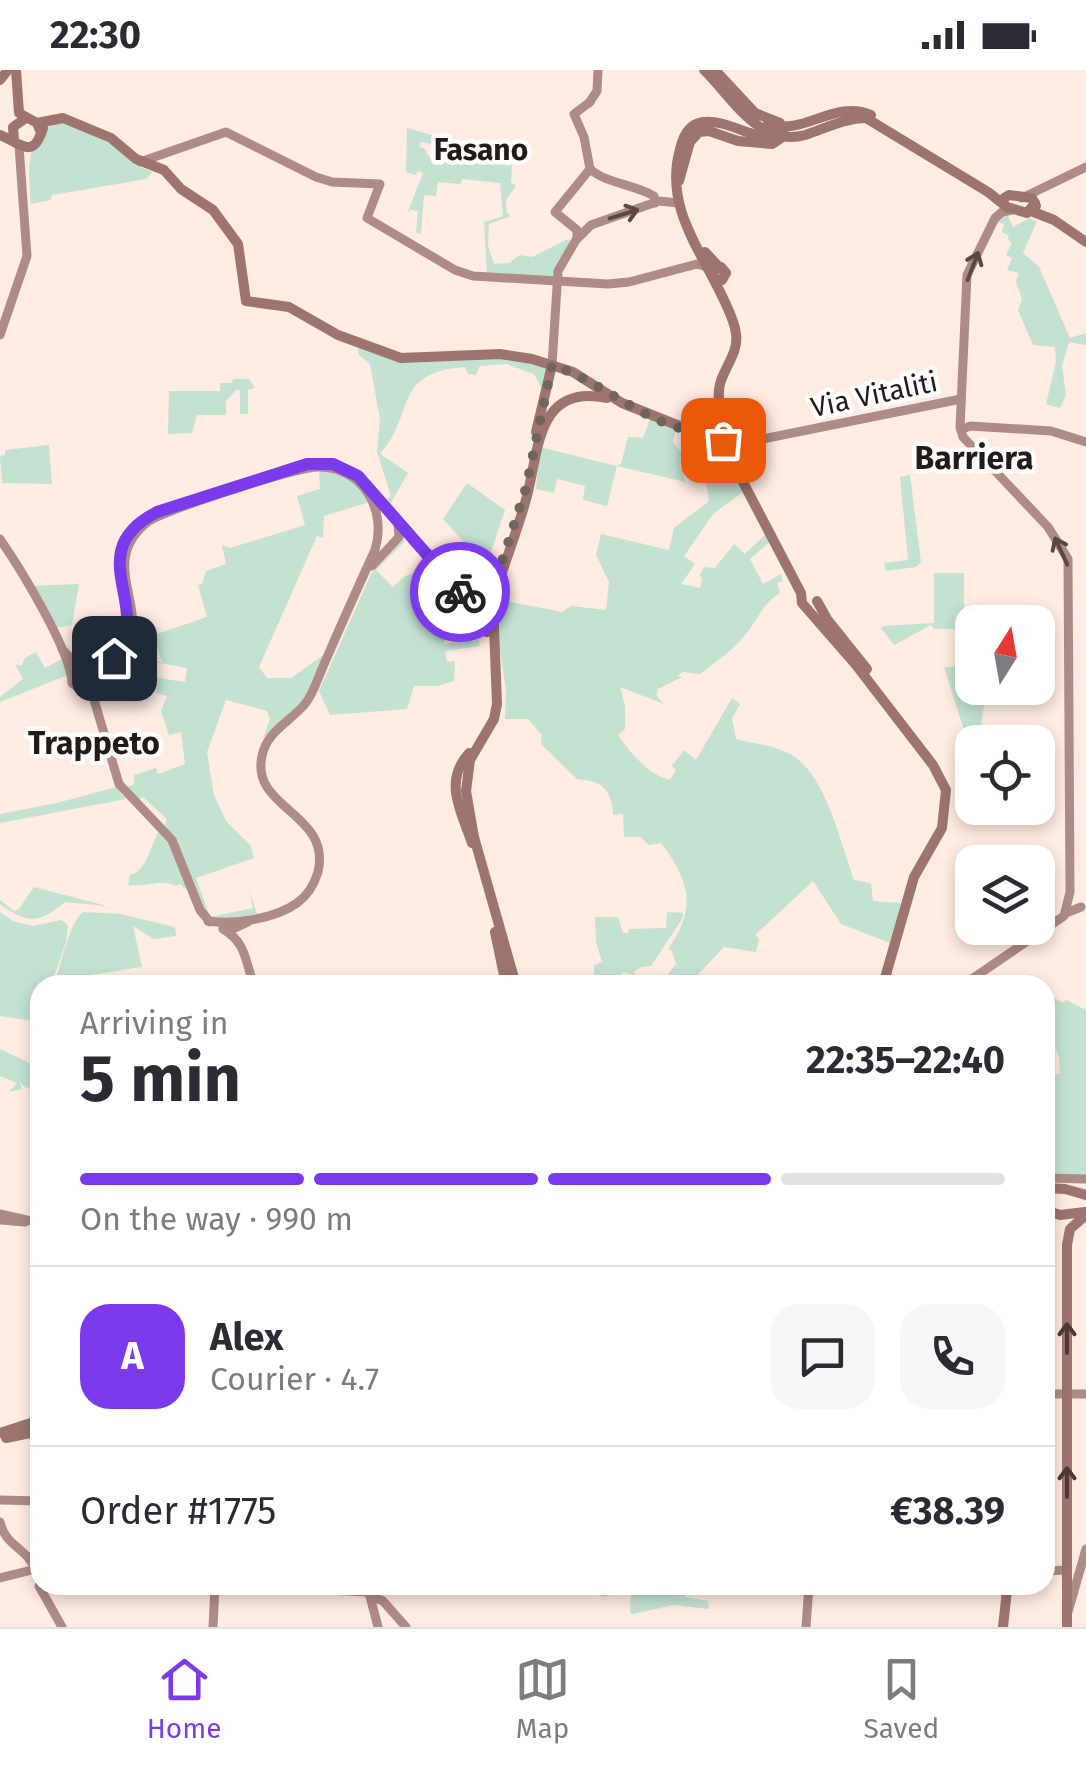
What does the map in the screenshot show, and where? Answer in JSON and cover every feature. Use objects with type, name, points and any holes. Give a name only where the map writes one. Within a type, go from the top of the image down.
[{"type":"main road","points":[[0,80],[8,70]]},
{"type":"main road","points":[[0,135],[21,145],[37,143],[35,125],[18,110],[16,70]]},
{"type":"main road","points":[[707,70],[755,113],[780,123],[784,132],[780,141],[774,143],[738,141],[709,131],[699,132],[690,138],[679,185],[688,217],[716,273],[737,336],[719,386],[727,438],[809,598],[938,761],[952,789],[948,825],[919,879],[889,975]]},
{"type":"main road","points":[[707,70],[745,122],[742,131],[735,134],[707,126],[696,129],[664,200],[716,273]]},
{"type":"main road","points":[[707,70],[751,116],[778,127],[791,127],[850,109],[868,114],[889,129]]},
{"type":"main road","points":[[707,70],[752,122],[766,130],[792,136],[864,118],[889,129]]},
{"type":"main road","points":[[792,136],[853,114],[868,116],[1009,201],[1036,207],[1086,242]]},
{"type":"main road","points":[[21,145],[12,134],[14,125],[46,124],[55,118],[69,120],[111,138],[140,162],[164,170],[181,190],[209,207],[238,244],[246,301],[289,307],[338,335],[402,358],[500,354],[552,365],[576,373],[622,403]]},
{"type":"main road","points":[[688,217],[682,190],[699,137],[709,134],[742,145],[774,143],[863,121],[889,129]]},
{"type":"main road","points":[[675,176],[684,134],[698,123],[711,122],[774,143]]},
{"type":"main road","points":[[509,975],[472,834],[466,762],[497,708],[487,606],[524,495],[552,365]]},
{"type":"main road","points":[[487,606],[526,501],[540,434],[552,412],[591,384]]},
{"type":"main road","points":[[545,392],[556,400],[593,396],[622,403],[727,438]]},
{"type":"main road","points":[[1055,1188],[1086,1192]]},
{"type":"main road","points":[[1067,1621],[1067,1245],[1076,1214],[1086,1204]]},
{"type":"main road","points":[[0,1436],[30,1426]]},
{"type":"main road","points":[[1002,1627],[1004,1595]]},
{"type":"street","points":[[598,70],[596,90],[580,114],[590,169],[606,179]]},
{"type":"street","points":[[140,162],[222,131],[311,175],[332,182],[380,184],[367,218],[467,274],[488,279],[619,283],[699,264],[716,273]]},
{"type":"street","points":[[0,335],[27,260],[21,145]]},
{"type":"street","points":[[1066,913],[1070,892],[1068,559],[1048,528],[965,429],[961,399],[968,275],[994,219],[1009,201],[1086,167]]},
{"type":"street","points":[[576,240],[578,232],[555,212],[590,169]]},
{"type":"street","points":[[582,179],[627,183],[664,200]]},
{"type":"street","points":[[1036,207],[1045,188]]},
{"type":"street","points":[[568,222],[580,228],[664,200]]},
{"type":"street","points":[[552,365],[559,266],[590,225]]},
{"type":"street","points":[[689,266],[698,261],[699,254]]},
{"type":"street","name":"Via Vitaliti","points":[[727,438],[961,399]]},
{"type":"street","points":[[965,429],[1052,431],[1086,442]]},
{"type":"street","points":[[83,678],[114,665],[129,644],[134,622],[123,576],[126,552],[141,527],[165,511],[309,468],[336,469],[357,478],[397,527]]},
{"type":"street","points":[[357,478],[373,502],[385,536],[397,527]]},
{"type":"street","points":[[226,925],[290,908],[308,893],[316,878],[319,857],[315,838],[302,820],[268,789],[262,773],[262,756],[273,733],[308,699],[386,517],[462,594],[487,606]]},
{"type":"street","points":[[0,539],[62,649],[83,678],[119,784],[172,840],[208,920],[233,929],[298,908],[312,896],[320,878],[324,863],[320,839],[306,817],[270,786],[265,770],[267,753],[276,736],[310,704],[372,565],[397,527]]},
{"type":"street","points":[[62,649],[72,676],[76,671],[83,678]]},
{"type":"street","points":[[978,975],[1066,913],[1084,908],[1070,892]]},
{"type":"street","points":[[238,938],[240,930],[252,922]]},
{"type":"street","points":[[226,925],[245,951],[251,975]]},
{"type":"street","points":[[1055,1186],[1086,1178]]},
{"type":"street","points":[[0,1217],[30,1222]]},
{"type":"street","points":[[1055,1394],[1086,1394]]},
{"type":"street","points":[[0,1500],[30,1501]]},
{"type":"street","points":[[0,1522],[6,1538],[30,1560]]},
{"type":"street","points":[[1067,1621],[1086,1549]]},
{"type":"street","points":[[1055,1571],[1067,1570]]},
{"type":"street","points":[[4,1577],[30,1574]]},
{"type":"street","points":[[46,1595],[62,1627]]},
{"type":"street","points":[[213,1627],[215,1595]]},
{"type":"street","points":[[369,1595],[378,1627]]},
{"type":"street","points":[[374,1595],[383,1600],[406,1627]]},
{"type":"street","points":[[808,1627],[810,1595]]},
{"type":"green space","points":[[60,121],[114,145],[135,165],[152,172],[147,179],[52,195],[51,200],[31,204],[34,144],[48,126]]},
{"type":"green space","points":[[407,128],[435,136],[433,144],[421,142],[419,147],[424,148],[434,165],[439,161],[439,142],[470,143],[472,152],[485,153],[496,148],[498,160],[512,165],[511,182],[516,186],[506,200],[511,216],[489,224],[488,246],[494,264],[509,263],[520,255],[532,257],[568,239],[571,241],[556,265],[554,278],[487,275],[484,222],[503,216],[500,183],[462,179],[460,184],[438,182],[436,196],[424,195],[421,234],[416,233],[418,211],[410,210],[407,214],[423,173],[406,172]]},
{"type":"green space","points":[[1007,214],[1013,227],[1029,218],[1037,221],[1023,253],[1039,267],[1070,338],[1086,333],[1086,345],[1069,342],[1062,366],[1066,395],[1060,408],[1046,404],[1056,362],[1055,347],[1033,345],[1018,310],[1022,299],[1016,282],[1019,273],[1007,270],[1012,258],[1006,255],[1012,243],[1002,232],[1004,224],[996,222]]},
{"type":"green space","points":[[357,348],[401,361],[477,356],[527,360],[528,364],[530,361],[547,369],[541,396],[534,374],[506,364],[480,366],[476,375],[468,374],[465,367],[442,371],[415,386],[380,454],[408,473],[389,506],[384,502],[391,496],[377,452],[380,419],[370,364]]},
{"type":"green space","points":[[233,379],[249,379],[255,388],[248,390],[248,414],[240,414],[240,390],[236,390],[226,401],[226,415],[197,415],[192,433],[168,434],[169,391],[220,391],[220,383],[232,383]]},
{"type":"green space","points":[[650,418],[676,429],[673,442],[681,452],[680,468],[685,482],[617,466],[607,506],[583,500],[585,486],[557,479],[554,493],[536,489],[540,447],[616,466],[621,464],[628,437],[643,438]]},
{"type":"green space","points":[[49,445],[52,484],[2,483],[0,456],[5,455],[5,450]]},
{"type":"green space","points":[[726,452],[744,491],[713,514],[684,556],[695,564],[681,584],[700,588],[704,567],[715,568],[734,544],[745,554],[768,532],[772,540],[750,559],[763,584],[781,574],[783,581],[777,583],[780,593],[720,659],[700,674],[683,672],[677,676],[682,677],[658,689],[657,696],[664,704],[620,687],[625,729],[618,735],[647,768],[670,780],[676,770],[672,766],[684,750],[696,760],[732,698],[740,704],[732,718],[736,739],[778,749],[803,763],[831,811],[854,880],[871,883],[873,901],[902,906],[890,943],[841,924],[813,881],[755,935],[759,939],[756,952],[724,947],[697,975],[669,975],[676,964],[668,949],[686,908],[684,883],[671,857],[661,843],[649,845],[640,837],[624,837],[623,814],[613,815],[604,788],[577,779],[541,744],[542,735],[528,719],[505,719],[506,689],[494,612],[501,600],[562,612],[571,606],[606,610],[609,582],[596,555],[601,534],[669,550],[674,528],[709,501],[698,467]]},
{"type":"green space","points":[[319,470],[335,473],[355,483],[370,502],[324,516],[323,538],[317,536],[259,667],[267,678],[291,678],[325,654],[305,700],[263,738],[270,719],[267,711],[226,700],[207,752],[214,795],[226,821],[251,846],[254,858],[196,878],[209,915],[165,826],[167,819],[143,797],[136,800],[125,788],[134,784],[134,775],[156,768],[158,774],[185,764],[181,732],[169,735],[161,711],[167,696],[156,693],[157,679],[111,671],[185,682],[187,668],[137,659],[134,668],[119,663],[128,653],[162,662],[153,635],[207,617],[198,585],[206,571],[226,564],[222,545],[230,548],[305,525],[297,496],[320,489]]},
{"type":"green space","points":[[910,475],[921,562],[916,567],[886,571],[884,563],[908,560],[900,477]]},
{"type":"green space","points":[[467,483],[505,510],[489,558],[497,569],[490,589],[481,598],[469,597],[440,564],[463,541],[443,519]]},
{"type":"green space","points":[[403,539],[376,570],[393,587],[417,572],[424,595],[412,599],[416,614],[447,626],[444,644],[479,640],[480,646],[445,651],[447,662],[455,661],[454,681],[414,686],[407,709],[330,715],[319,691],[371,574]]},
{"type":"green space","points":[[934,573],[964,573],[964,605],[955,605],[955,629],[934,629],[931,625],[894,645],[881,628],[934,623]]},
{"type":"green space","points":[[79,584],[72,625],[53,628],[31,586]]},
{"type":"green space","points":[[36,652],[45,668],[64,658],[68,675],[0,702],[0,697],[23,679],[15,664],[21,666],[25,658]]},
{"type":"green space","points":[[944,667],[955,667],[955,701]]},
{"type":"green space","points":[[956,705],[984,705],[981,725],[963,725]]},
{"type":"green space","points":[[116,787],[126,799],[0,823],[0,814]]},
{"type":"green space","points":[[160,830],[190,892],[180,884],[128,885],[130,875],[145,863]]},
{"type":"green space","points":[[34,887],[107,906],[65,902],[34,919],[18,916],[0,904],[0,900],[14,911],[19,909]]},
{"type":"green space","points":[[249,890],[257,914],[214,920],[211,917],[253,908]]},
{"type":"green space","points":[[0,912],[13,921],[33,926],[61,920],[68,925],[66,942],[54,975],[30,975],[30,1020],[0,1016]]},
{"type":"green space","points":[[83,912],[120,914],[175,927],[176,936],[154,939],[133,926],[142,967],[91,975],[57,975]]},
{"type":"green space","points":[[667,912],[683,913],[651,966],[641,967],[636,975],[594,975],[594,965],[602,962],[595,917],[618,917],[623,933],[629,929],[666,928]]},
{"type":"green space","points":[[1055,998],[1086,1010],[1086,1175],[1055,1175],[1055,1074],[1060,1074],[1055,1048]]},
{"type":"green space","points":[[0,1049],[30,1063],[30,1088],[19,1081],[22,1089],[9,1092],[17,1083],[0,1076]]},
{"type":"green space","points":[[631,1595],[685,1595],[708,1601],[709,1609],[673,1605],[630,1613]]},
{"type":"way so far","points":[[460,592],[478,601],[492,592],[526,488],[552,365],[576,373],[622,403],[682,428],[722,432],[723,440]]},
{"type":"district","name":"Fasano","points":[[481,150]]},
{"type":"district","name":"Barriera","points":[[974,458]]},
{"type":"district","name":"Trappeto","points":[[94,743]]},
{"type":"route","points":[[114,658],[128,632],[119,561],[132,530],[157,512],[307,464],[333,464],[358,476],[460,592]]}]
